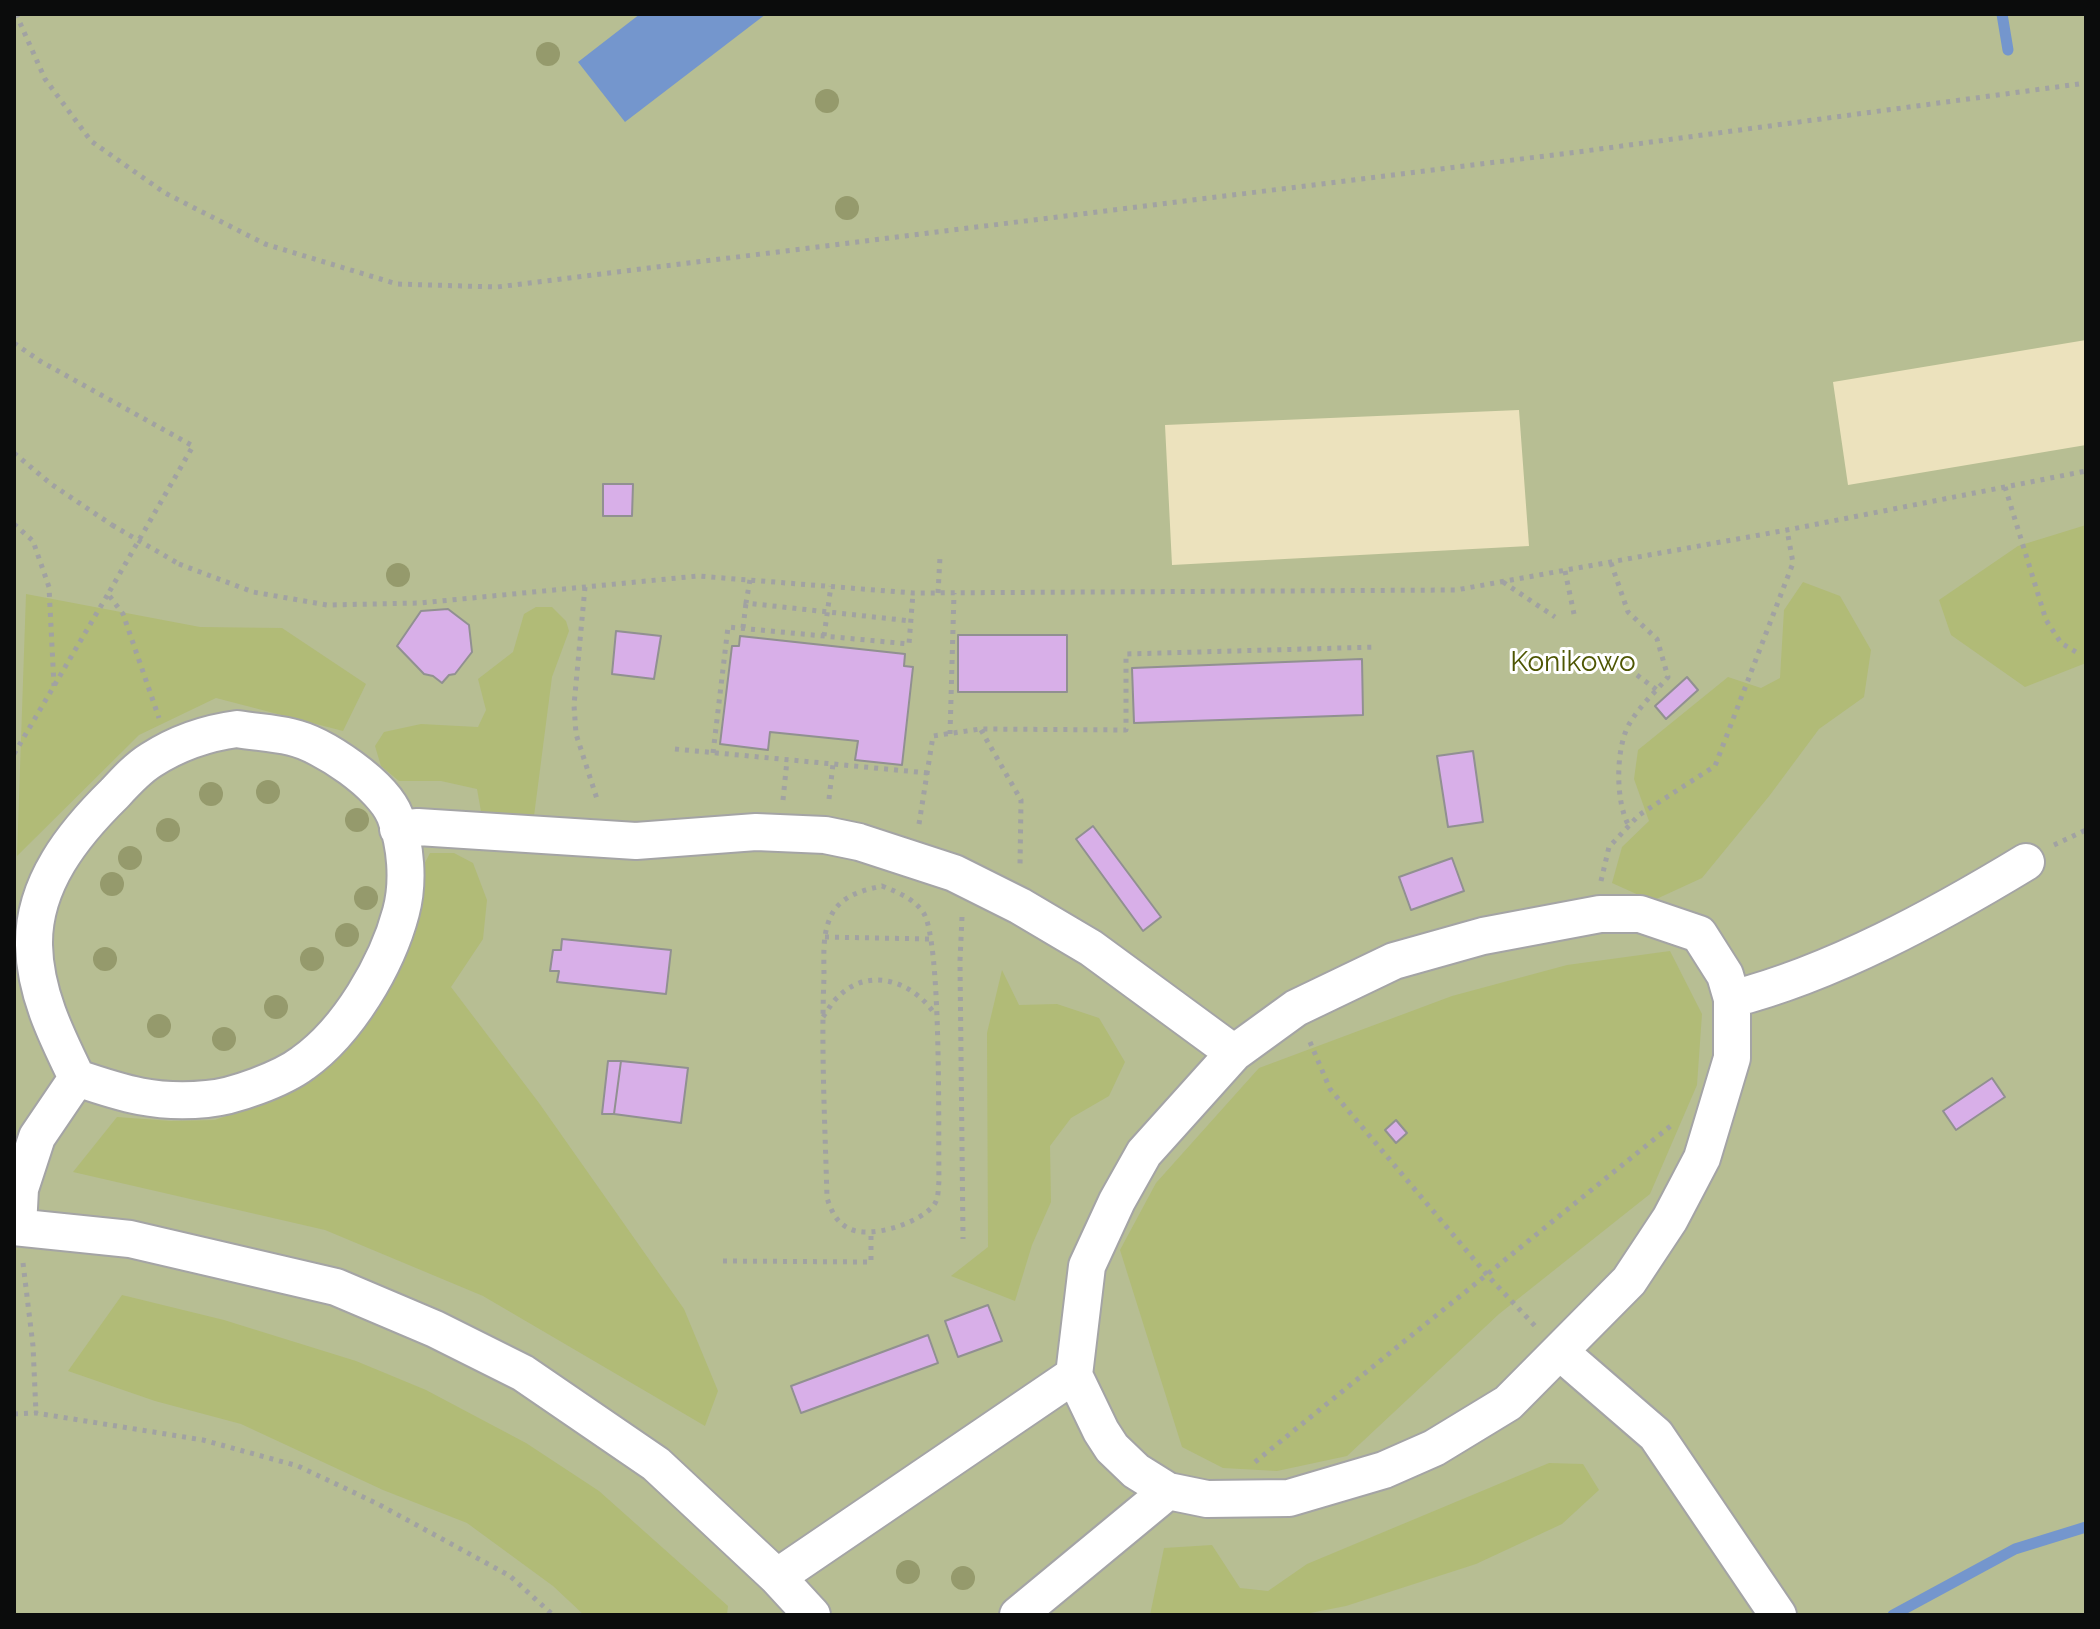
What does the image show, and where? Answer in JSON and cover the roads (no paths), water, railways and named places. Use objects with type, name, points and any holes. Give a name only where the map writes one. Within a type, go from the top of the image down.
[{"type":"lane","points":[[237,729],[293,737],[336,757],[369,782],[395,814],[406,862],[402,911],[379,967],[344,1025],[302,1064],[263,1083],[210,1099],[155,1101],[77,1078],[37,986],[34,943],[39,900],[56,862],[101,806],[148,761],[171,748],[216,732],[237,729]]},
{"type":"lane","points":[[398,829],[418,827],[636,841],[756,832],[825,835],[859,842],[954,873],[1020,906],[1091,948],[1234,1053]]},
{"type":"lane","points":[[1732,999],[1784,984],[1940,914],[2026,862]]},
{"type":"lane","points":[[1600,914],[1640,914],[1699,934],[1725,975],[1732,999],[1732,1058],[1702,1158],[1670,1219],[1629,1281],[1508,1403],[1434,1448],[1384,1470],[1289,1498],[1207,1499],[1168,1491],[1136,1471],[1112,1448],[1074,1375],[1087,1266],[1117,1201],[1144,1153],[1234,1053],[1296,1008],[1394,961],[1483,936],[1600,914]]},
{"type":"lane","points":[[77,1078],[37,1137],[20,1189],[16,1227],[130,1239],[336,1287],[435,1329],[523,1373],[656,1464],[777,1577],[812,1615]]},
{"type":"lane","points":[[1560,1352],[1656,1435],[1778,1615]]},
{"type":"lane","points":[[777,1577],[1074,1375]]},
{"type":"lane","points":[[1018,1615],[1168,1491]]},
{"type":"water","points":[[640,14],[766,14],[625,122],[578,62]]},
{"type":"waterway","points":[[2002,14],[2008,50]]},
{"type":"waterway","points":[[1893,1615],[2015,1549],[2086,1527]]},
{"type":"park label","name":"Konikowo","points":[[1573,663]]}]
